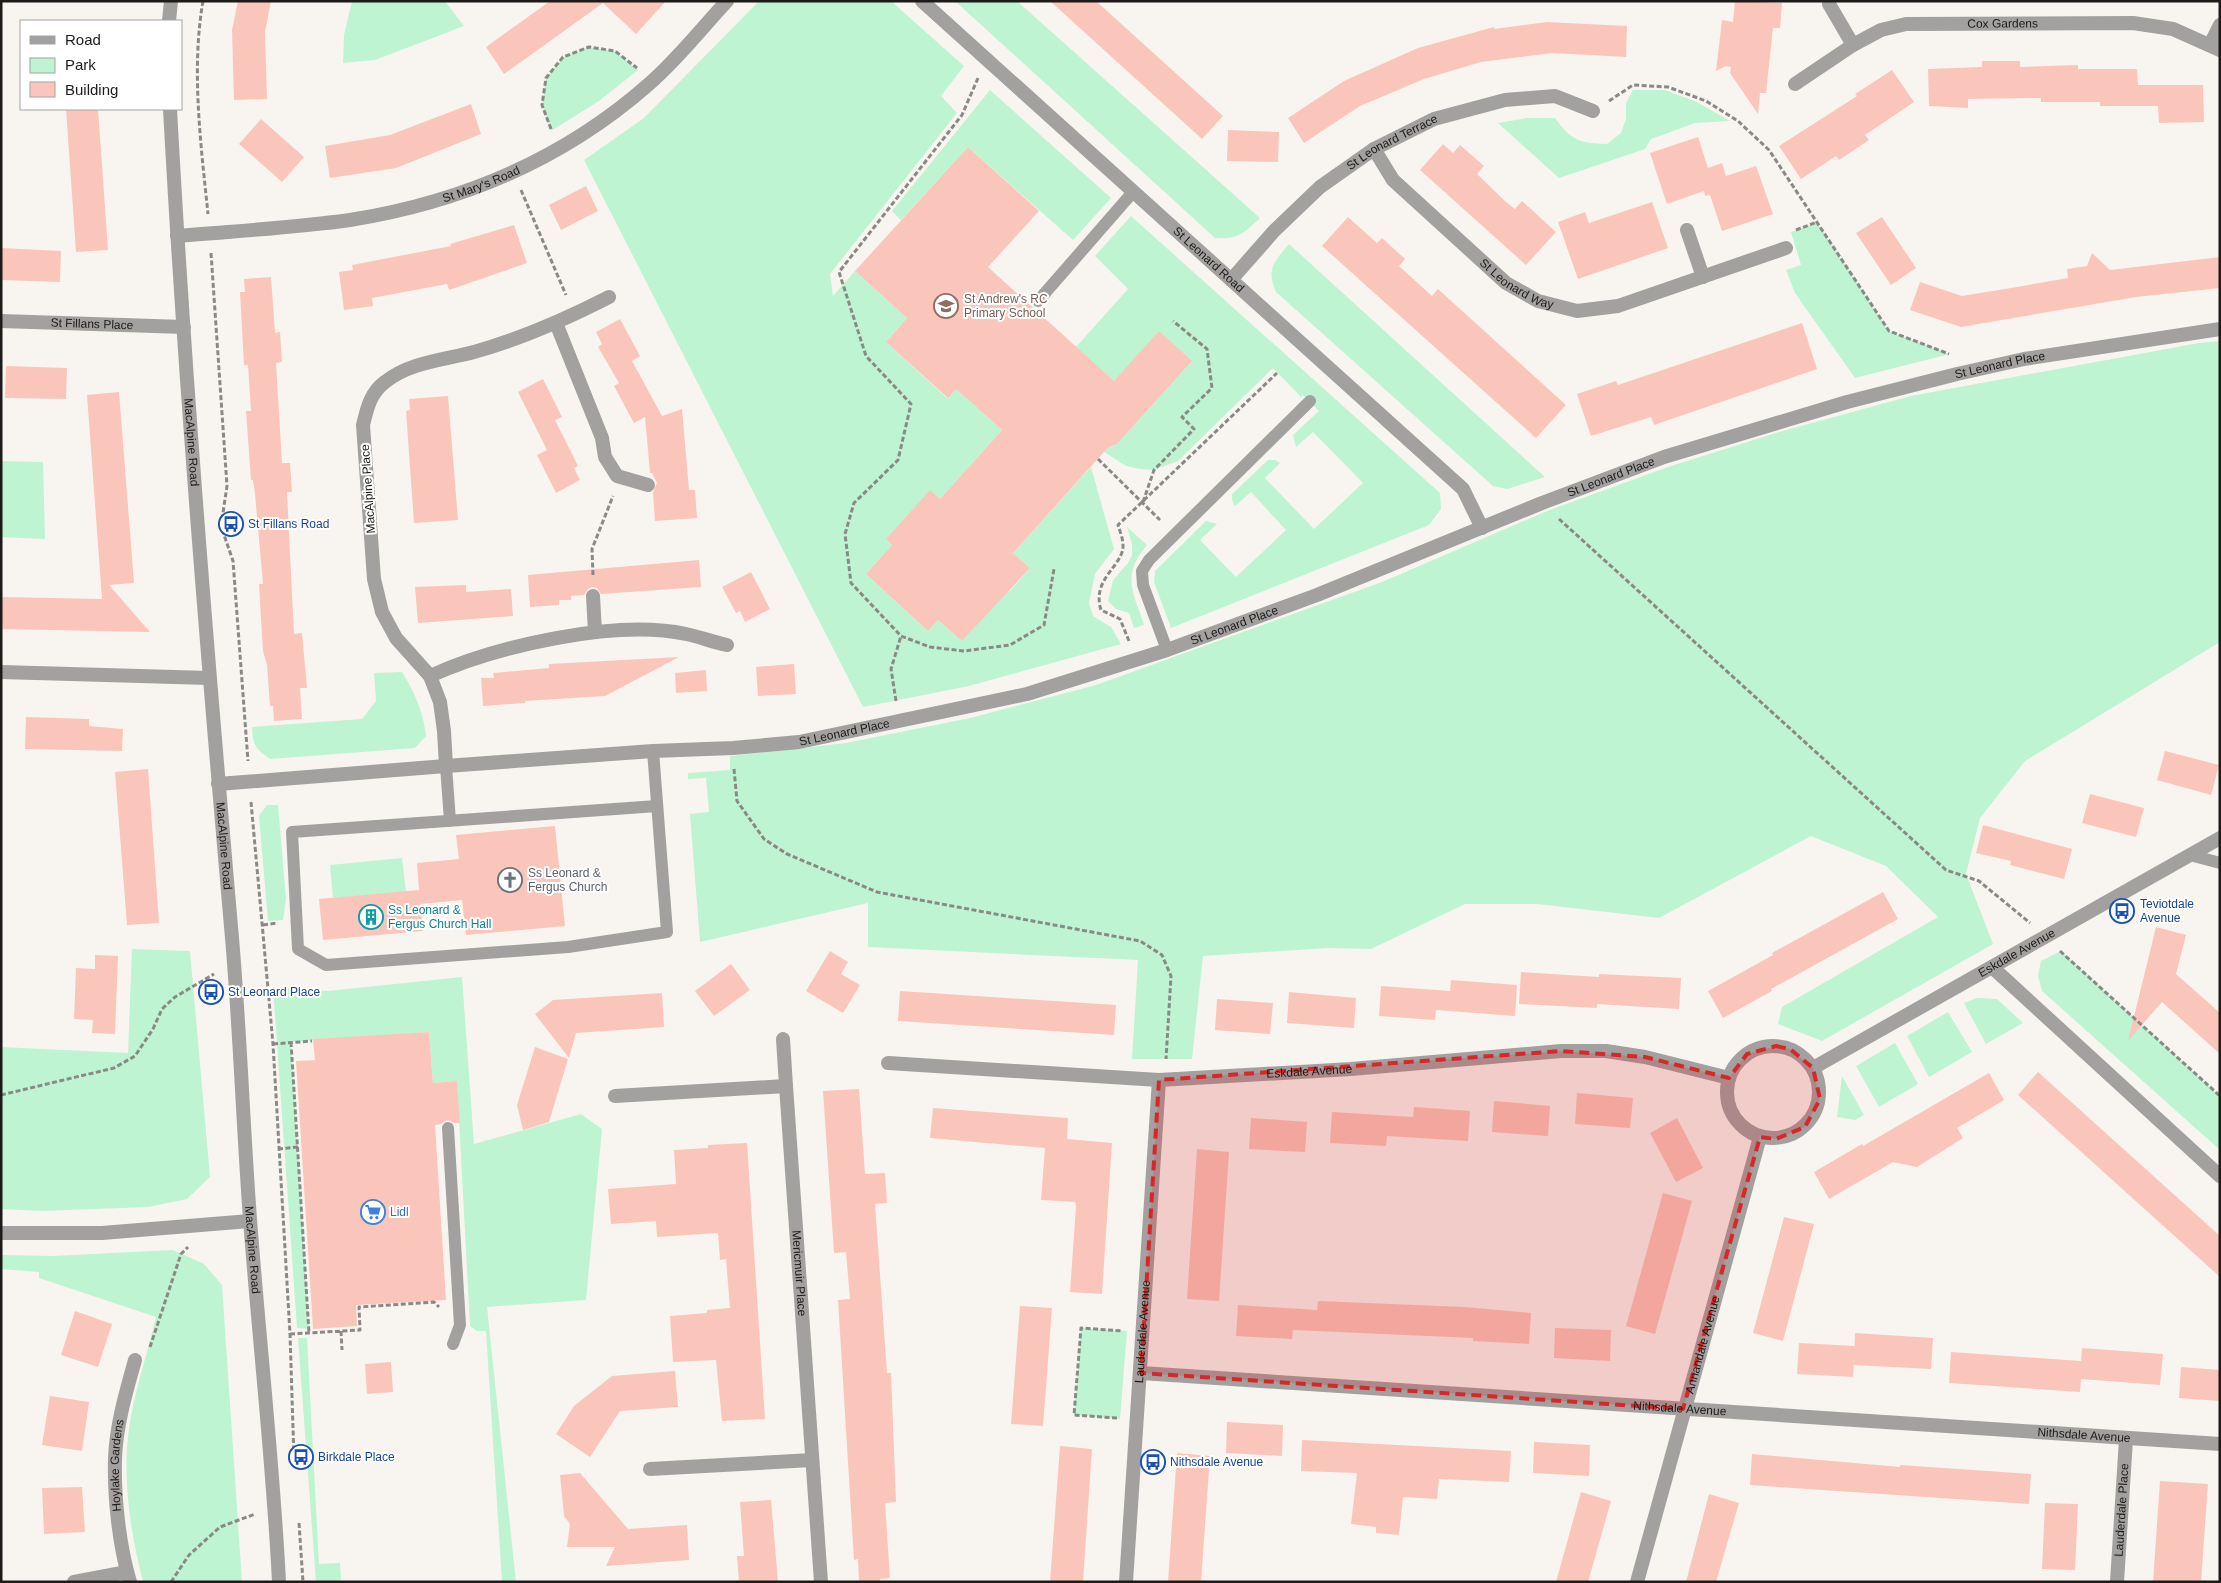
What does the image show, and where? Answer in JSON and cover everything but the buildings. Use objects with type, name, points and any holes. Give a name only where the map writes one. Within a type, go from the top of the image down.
[{"type":"street","points":[[170,20],[171,1]]},
{"type":"street","name":"St Mary's Road","points":[[177,236],[350,220],[438,202],[514,174],[560,149],[608,118],[651,83],[727,1]]},
{"type":"street","name":"St Leonard Road","points":[[922,1],[1463,489],[1482,528]]},
{"type":"street","points":[[1829,4],[1853,46]]},
{"type":"street","name":"Cox Gardens","points":[[1795,84],[1881,30],[1906,24],[2133,23],[2173,30],[2215,48]]},
{"type":"street","points":[[2215,48],[2220,25]]},
{"type":"street","name":"St Leonard Terrace","points":[[1231,280],[1274,231],[1320,187],[1374,148],[1434,119],[1505,100],[1555,96],[1593,111]]},
{"type":"street","name":"MacAlpine Road","points":[[170,110],[177,236],[209,678],[233,963],[250,1221],[275,1508],[279,1582]]},
{"type":"street","name":"St Leonard Way","points":[[1374,148],[1392,180],[1506,283],[1538,301],[1578,310],[1618,306],[1786,248]]},
{"type":"street","points":[[1687,230],[1703,277]]},
{"type":"street","name":"MacAlpine Place","points":[[446,766],[440,702],[430,676],[396,638],[382,612],[374,579],[363,426],[368,403],[383,383],[406,369],[476,352],[556,323],[609,297]]},
{"type":"street","name":"St Fillans Place","points":[[1,321],[184,327]]},
{"type":"street","points":[[556,323],[602,438],[605,457],[617,476],[648,485]]},
{"type":"street","name":"St Leonard Place","points":[[218,784],[653,751],[733,748],[799,742],[1027,694],[1167,650],[1317,595],[1542,503],[1664,457],[1847,402],[1957,374],[2024,359],[2220,329]]},
{"type":"street","points":[[593,596],[595,632]]},
{"type":"street","points":[[430,676],[459,663],[521,646],[595,632],[643,630],[685,634],[726,645]]},
{"type":"street","points":[[1,672],[209,678]]},
{"type":"street","name":"Eskdale Avenue","points":[[1814,1068],[2220,838]]},
{"type":"street","points":[[1992,967],[2220,1176]]},
{"type":"street","name":"Mericmuir Place","points":[[783,1039],[821,1582]]},
{"type":"street","points":[[1776,1046],[1790,1049],[1804,1057],[1814,1068],[1819,1083],[1820,1099],[1814,1114],[1805,1127],[1791,1135],[1776,1139],[1760,1137],[1747,1131],[1732,1114],[1726,1093],[1729,1078],[1736,1065],[1747,1054],[1760,1047],[1776,1046]]},
{"type":"street","name":"Eskdale Avenue","points":[[888,1063],[1159,1080],[1351,1069],[1561,1051],[1606,1051],[1645,1057],[1729,1078]]},
{"type":"street","name":"Lauderdale Avenue","points":[[1126,1582],[1159,1080]]},
{"type":"street","points":[[615,1096],[786,1086]]},
{"type":"street","name":"Annandale Avenue","points":[[1637,1582],[1760,1137]]},
{"type":"street","points":[[1,1233],[102,1233],[250,1221]]},
{"type":"street","name":"Hoylake Gardens","points":[[74,1582],[128,1577],[119,1526],[115,1458],[122,1407],[134,1360]]},
{"type":"street","name":"Nithsdale Avenue","points":[[1141,1373],[2220,1444]]},
{"type":"street","name":"Lauderdale Place","points":[[2117,1582],[2126,1439]]},
{"type":"street","points":[[650,1469],[812,1460]]},
{"type":"lane","points":[[1038,301],[1133,192]]},
{"type":"lane","points":[[1167,650],[1143,585],[1142,572],[1149,560],[1310,401]]},
{"type":"lane","points":[[653,751],[667,932],[568,947],[326,965],[298,949],[292,832],[657,806]]},
{"type":"lane","points":[[446,766],[450,820]]},
{"type":"lane","points":[[2190,855],[2220,863]]},
{"type":"lane","points":[[448,1128],[460,1325],[453,1344]]},
{"type":"path","points":[[560,149],[542,105],[546,78],[563,57],[588,47],[615,51],[651,83]]},
{"type":"path","points":[[991,63],[977,79],[962,115],[839,272],[866,356],[911,404],[898,460],[854,504],[845,534],[851,583],[901,636],[930,647],[964,651],[1010,645],[1044,625],[1054,569]]},
{"type":"path","points":[[1593,111],[1633,85],[1660,86],[1668,87],[1706,101],[1738,121],[1769,150],[1889,332],[1950,354],[1957,374]]},
{"type":"path","points":[[514,174],[575,314]]},
{"type":"path","points":[[1143,502],[1154,470],[1194,429],[1182,417],[1212,388],[1207,349],[1174,321]]},
{"type":"path","points":[[1136,660],[1120,619],[1101,610],[1098,601],[1106,575],[1121,556],[1124,545],[1118,525],[1277,372]]},
{"type":"path","points":[[1098,459],[1175,534]]},
{"type":"path","points":[[593,596],[592,549],[612,498],[617,476]]},
{"type":"path","points":[[1542,503],[1946,870],[1980,881],[2045,937],[2220,1096]]},
{"type":"path","points":[[899,721],[891,669],[901,636]]},
{"type":"path","points":[[733,748],[737,801],[764,839],[787,854],[877,892],[1140,941],[1162,955],[1171,976],[1167,1056],[1159,1080]]},
{"type":"path","points":[[1,1095],[114,1068],[135,1056],[153,1030],[162,1009],[175,997],[233,963]]},
{"type":"path","points":[[272,1044],[312,1041]]},
{"type":"path","points":[[291,1042],[309,1333]]},
{"type":"path","points":[[278,1148],[298,1147]]},
{"type":"path","points":[[134,1360],[144,1363],[181,1254],[209,1224]]},
{"type":"path","points":[[290,1334],[360,1330],[359,1307],[434,1302],[460,1325]]},
{"type":"path","points":[[1137,1420],[1074,1415],[1081,1328],[1143,1333]]},
{"type":"path","points":[[341,1331],[342,1350]]},
{"type":"path","points":[[171,1582],[189,1555],[220,1527],[241,1518],[275,1508]]},
{"type":"highlighted area","points":[[1776,1046],[1790,1049],[1813,1068],[1820,1099],[1805,1127],[1776,1139],[1760,1137],[1683,1409],[1141,1373],[1159,1080],[1561,1051],[1645,1057],[1729,1078],[1747,1054]]},
{"type":"green space","points":[[352,1],[445,1],[464,26],[375,60],[343,63],[344,35]]},
{"type":"green space","points":[[759,1],[891,1],[964,66],[941,96],[957,113],[830,274],[833,296],[855,271],[907,318],[886,342],[947,398],[956,389],[1002,430],[940,499],[930,491],[886,539],[892,545],[866,574],[928,631],[938,620],[962,641],[983,618],[990,576],[1009,592],[1030,568],[1013,553],[1091,467],[1114,549],[1095,574],[1089,603],[1093,616],[1111,627],[1121,644],[969,686],[863,707],[584,160],[644,118]]},
{"type":"green space","points":[[955,1],[1017,1],[1260,218],[1235,237],[1215,238]]},
{"type":"green space","points":[[588,47],[615,51],[638,70],[599,101],[551,131],[542,105],[546,78],[563,57]]},
{"type":"green space","points":[[990,90],[1111,198],[1073,240],[968,147],[901,220],[892,211]]},
{"type":"green space","points":[[1633,90],[1665,90],[1697,102],[1730,121],[1695,123],[1651,139],[1645,149],[1559,178],[1498,123],[1527,118],[1555,118],[1566,132],[1577,139],[1589,143],[1607,144],[1621,133],[1626,119],[1626,103]]},
{"type":"green space","points":[[1131,216],[1440,493],[1441,509],[1429,525],[1171,628],[1154,582],[1155,571],[1206,521],[1217,524],[1200,540],[1236,577],[1286,530],[1251,492],[1235,506],[1232,500],[1232,494],[1268,460],[1275,460],[1280,463],[1265,478],[1314,529],[1363,483],[1313,432],[1296,447],[1293,435],[1319,411],[1303,395],[1301,397],[1273,368],[1178,461],[1154,470],[1140,469],[1126,466],[1104,452],[1109,447],[1117,444],[1192,361],[1114,381],[1076,347],[1128,289],[1095,256]]},
{"type":"green space","points":[[1817,222],[1889,331],[1950,354],[1855,378],[1795,293],[1786,270],[1801,265],[1791,232]]},
{"type":"green space","points":[[1289,244],[1545,477],[1507,489],[1493,486],[1276,292],[1272,277],[1273,266]]},
{"type":"green space","points":[[2220,341],[2220,642],[2025,761],[1980,818],[1966,874],[1993,944],[1822,1041],[1778,1024],[1782,1007],[1938,917],[1886,866],[1811,836],[1659,918],[1537,904],[1465,904],[1371,949],[1328,948],[1203,956],[1192,1059],[1132,1059],[1138,960],[868,947],[868,903],[700,942],[690,814],[709,812],[706,778],[688,779],[688,773],[730,770],[730,756],[846,743],[970,718],[1096,685],[1382,582],[1547,511],[1668,467],[1779,432],[1911,396],[2199,343]]},
{"type":"green space","points":[[1,461],[43,462],[45,539],[1,537]]},
{"type":"green space","points":[[1127,527],[1147,545],[1134,566],[1132,575],[1133,593],[1144,625],[1134,628],[1129,613],[1116,609],[1108,601],[1113,580],[1128,563],[1132,555],[1132,544]]},
{"type":"green space","points":[[402,672],[418,702],[425,727],[426,736],[415,748],[270,759],[256,746],[252,727],[362,719],[376,701],[374,673]]},
{"type":"green space","points":[[267,805],[278,805],[286,899],[283,920],[268,921],[259,816]]},
{"type":"green space","points":[[402,858],[406,892],[333,898],[330,865]]},
{"type":"green space","points":[[132,949],[190,951],[210,1177],[187,1199],[148,1207],[42,1211],[1,1209],[1,1047],[128,1053]]},
{"type":"green space","points":[[2061,951],[2220,1096],[2220,1150],[2042,991],[2038,976],[2041,961]]},
{"type":"green space","points":[[462,977],[474,1144],[581,1114],[602,1129],[586,1300],[487,1307],[516,1582],[502,1582],[486,1331],[477,1331],[470,1326],[457,1081],[433,1083],[429,1032],[291,1042],[309,1329],[297,1328],[273,987],[328,991]]},
{"type":"green space","points":[[1977,998],[1997,999],[2023,1023],[1986,1044],[1964,1003]]},
{"type":"green space","points":[[1948,1012],[1972,1052],[1929,1077],[1907,1036]]},
{"type":"green space","points":[[1895,1043],[1918,1084],[1879,1107],[1856,1066]]},
{"type":"green space","points":[[1842,1076],[1864,1115],[1855,1120],[1837,1117]]},
{"type":"green space","points":[[173,1250],[204,1264],[222,1285],[242,1582],[143,1582],[129,1510],[127,1455],[133,1407],[156,1317],[39,1278],[39,1272],[1,1269],[1,1255],[53,1256]]},
{"type":"green space","points":[[1081,1328],[1127,1331],[1120,1419],[1074,1415]]},
{"type":"green space","points":[[298,1338],[307,1338],[319,1564],[340,1563],[341,1579],[338,1582],[316,1582]]},
{"type":"place","name":"St Andrew's RC Primary School","points":[[946,306]]},
{"type":"place","name":"St Fillans Road","points":[[231,524]]},
{"type":"place","name":"Ss Leonard & Fergus Church","points":[[510,880]]},
{"type":"place","name":"Teviotdale Avenue","points":[[2122,911]]},
{"type":"place","name":"Ss Leonard & Fergus Church Hall","points":[[371,917]]},
{"type":"place","name":"St Leonard Place","points":[[211,992]]},
{"type":"place","name":"Lidl","points":[[373,1212]]},
{"type":"place","name":"Birkdale Place","points":[[301,1457]]},
{"type":"place","name":"Nithsdale Avenue","points":[[1153,1462]]}]
